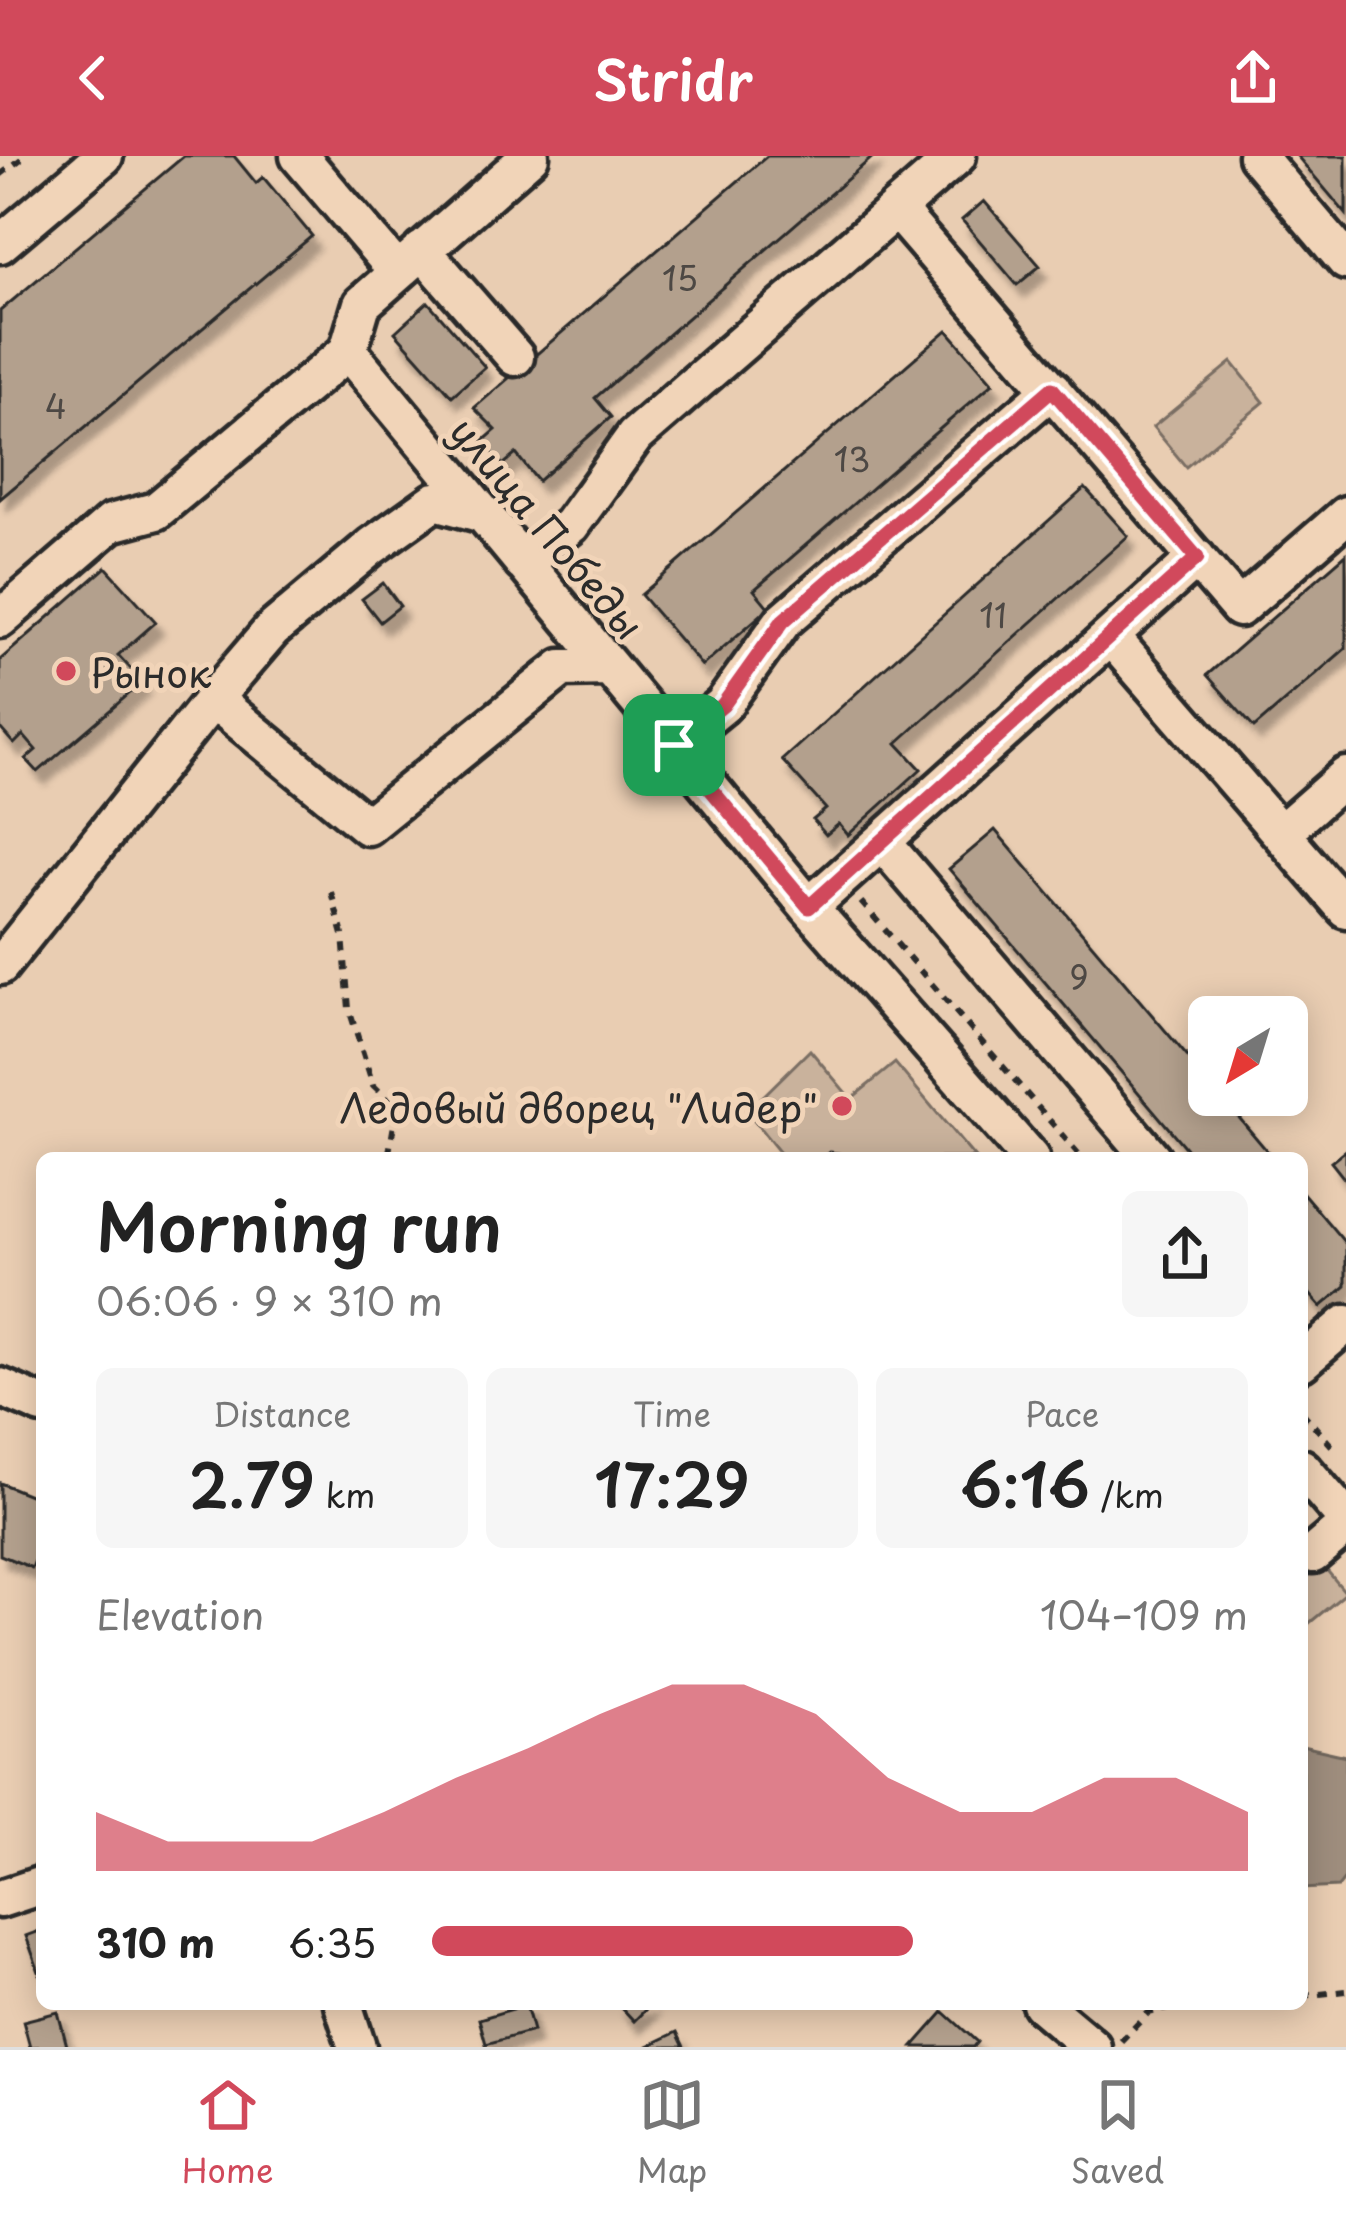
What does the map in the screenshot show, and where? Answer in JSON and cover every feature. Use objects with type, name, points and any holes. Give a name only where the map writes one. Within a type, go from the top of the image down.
[{"type":"street","points":[[0,244],[104,156]]},
{"type":"street","points":[[299,156],[515,357]]},
{"type":"street","points":[[0,619],[111,523],[156,511],[348,351],[362,304],[530,156]]},
{"type":"street","points":[[523,562],[571,525],[634,436],[957,156]]},
{"type":"street","points":[[1257,156],[1346,261]]},
{"type":"street","points":[[896,209],[1239,608],[1346,515]]},
{"type":"street","name":"улица Победы","points":[[348,351],[809,907],[1025,1152]]},
{"type":"street","points":[[674,745],[723,705],[783,621],[1052,389]]},
{"type":"street","points":[[0,966],[212,698],[272,630],[435,501],[483,514]]},
{"type":"street","points":[[809,907],[1197,558]]},
{"type":"street","points":[[1110,636],[1346,909]]},
{"type":"street","points":[[212,698],[367,826],[562,668],[609,667]]},
{"type":"street","points":[[1281,833],[1346,776]]},
{"type":"street","points":[[882,842],[1147,1152]]},
{"type":"street","points":[[1308,1348],[1346,1324]]},
{"type":"street","points":[[0,1387],[36,1403]]},
{"type":"street","points":[[1308,1475],[1346,1522],[1313,1554]]},
{"type":"street","points":[[0,1899],[36,1887]]},
{"type":"street","points":[[345,2010],[356,2047]]},
{"type":"street","points":[[1048,2010],[1092,2047]]},
{"type":"path","points":[[0,175],[25,156]]},
{"type":"path","points":[[841,879],[1077,1152]]},
{"type":"path","points":[[331,892],[343,935],[349,1009],[373,1085],[397,1108],[389,1152]]},
{"type":"path","points":[[1308,1419],[1346,1463]]},
{"type":"path","points":[[1308,1995],[1346,1990]]},
{"type":"path","points":[[1116,2047],[1148,2013],[1164,2010]]},
{"type":"shaded area","points":[[1232,362],[1264,402],[1186,467],[1153,427]]},
{"type":"shaded area","name":"Ледовый дворец \"Лидер\"","points":[[810,1050],[851,1099],[895,1063],[970,1152],[779,1152],[747,1112]]},
{"type":"shaded area","points":[[1308,1548],[1346,1593],[1308,1624]]},
{"type":"shaded area","points":[[1308,1747],[1346,1756],[1346,1877],[1338,1887],[1308,1889]]},
{"type":"building","points":[[184,156],[234,156],[256,183],[263,177],[312,236],[0,499],[0,311]]},
{"type":"building","points":[[767,156],[874,156],[595,398],[611,417],[538,481],[516,454],[503,465],[482,442],[496,430],[474,408]]},
{"type":"building","points":[[1297,156],[1346,156],[1346,214]]},
{"type":"building","points":[[984,201],[1040,266],[1017,285],[962,220]]},
{"type":"building","points":[[428,302],[485,367],[452,396],[395,332]]},
{"type":"building","points":[[947,330],[993,383],[754,590],[769,608],[702,666],[641,595]]},
{"type":"building","points":[[1085,488],[1128,536],[897,743],[921,769],[848,835],[839,824],[826,835],[813,820],[826,809],[782,760]]},
{"type":"building","points":[[1346,554],[1346,648],[1254,728],[1207,675]]},
{"type":"building","name":"Рынок","points":[[106,567],[156,622],[118,655],[143,682],[38,772],[26,759],[36,750],[23,735],[14,744],[0,728],[0,660]]},
{"type":"building","points":[[383,583],[400,606],[380,622],[362,599]]},
{"type":"building","points":[[995,830],[1188,1057],[1188,1116],[1238,1116],[1268,1152],[1189,1152],[949,869]]},
{"type":"building","points":[[1346,1150],[1346,1181],[1331,1162]]},
{"type":"building","points":[[1308,1199],[1346,1244],[1346,1286],[1321,1307],[1308,1292]]},
{"type":"building","points":[[0,1483],[36,1498],[36,1558],[32,1568],[0,1555]]},
{"type":"building","points":[[36,1932],[36,1964],[26,1936]]},
{"type":"building","points":[[527,2010],[533,2031],[486,2044],[479,2019]]},
{"type":"building","points":[[624,2010],[645,2010],[634,2021]]},
{"type":"building","points":[[58,2012],[67,2046],[30,2047],[23,2021]]},
{"type":"building","points":[[944,2012],[977,2042],[973,2047],[913,2047]]},
{"type":"building","points":[[677,2032],[684,2047],[648,2047],[648,2046]]},
{"type":"place","name":"Рынок","points":[[66,671]]},
{"type":"place","name":"Ледовый дворец \"Лидер\"","points":[[842,1106]]},
{"type":"route","points":[[1052,389],[1197,558],[809,907],[674,745],[723,705],[783,621],[1052,389]]}]
